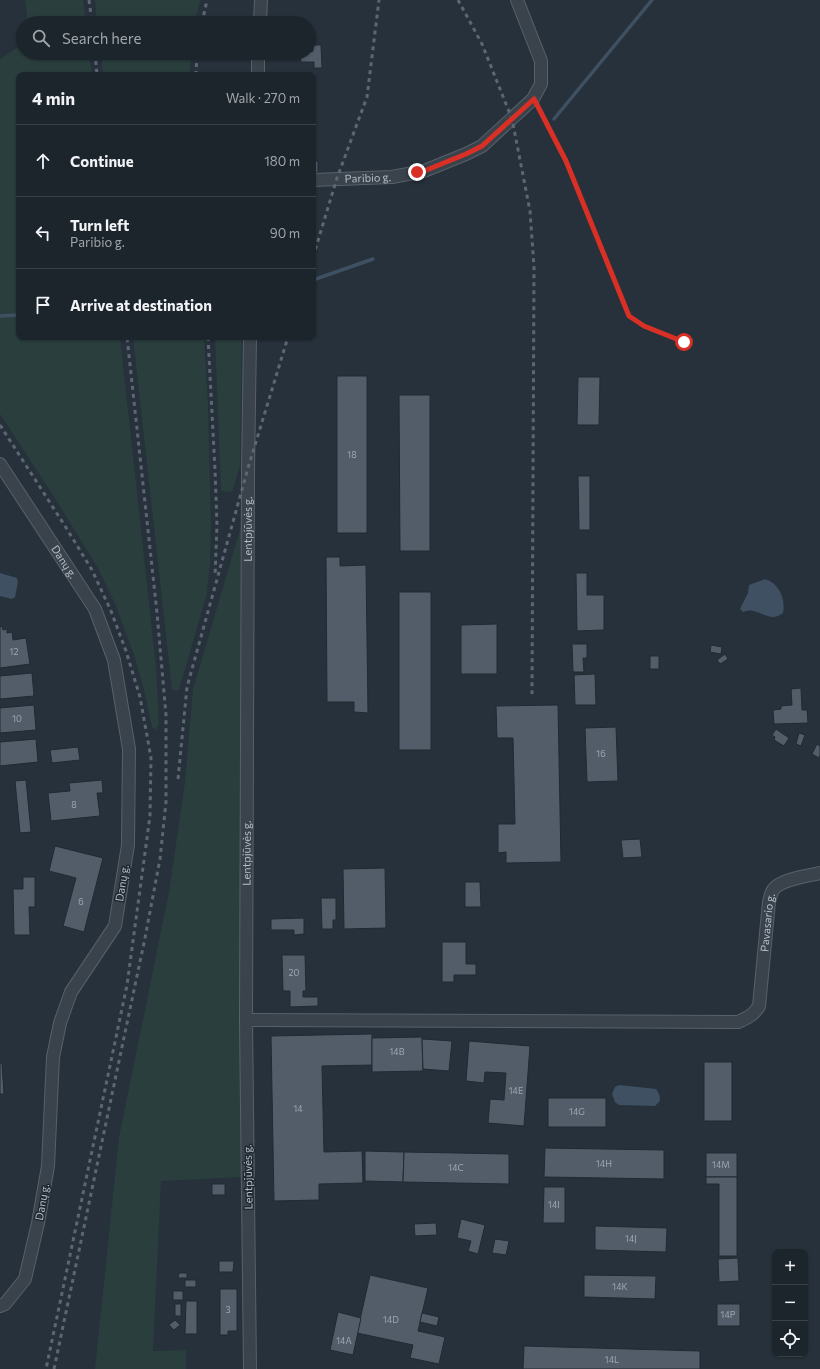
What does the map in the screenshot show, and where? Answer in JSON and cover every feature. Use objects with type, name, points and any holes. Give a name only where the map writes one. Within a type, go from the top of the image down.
[{"type":"street","points":[[260,16],[261,0]]},
{"type":"street","name":"Paribio g.","points":[[316,180],[392,177],[424,171],[482,146],[534,99],[541,84],[541,61],[517,0]]},
{"type":"street","points":[[258,60],[258,72]]},
{"type":"street","name":"Lentpjūvės g.","points":[[250,340],[246,1020],[250,1369]]},
{"type":"street","name":"Danų g.","points":[[0,464],[95,609],[114,660],[129,749],[128,845],[115,926],[71,992],[60,1023],[53,1057],[48,1166],[38,1223],[25,1279],[6,1304],[0,1306]]},
{"type":"street","name":"Pavasario g.","points":[[246,1020],[738,1022],[748,1018],[756,1012],[759,1006],[769,902],[772,890],[788,880],[820,873]]},
{"type":"path","points":[[534,99],[566,161],[629,316],[644,326],[684,342]]},
{"type":"green space","points":[[25,0],[83,0],[85,16],[27,16]]},
{"type":"green space","points":[[95,0],[200,0],[197,16],[96,16]]},
{"type":"green space","points":[[16,49],[16,60],[90,60],[92,72],[16,72],[16,340],[120,340],[156,667],[159,723],[156,730],[152,727],[144,690],[134,655],[116,606],[98,568],[0,414],[0,59]]},
{"type":"green space","points":[[102,60],[191,60],[189,72],[103,72]]},
{"type":"green space","points":[[133,340],[204,340],[208,405],[211,526],[210,563],[207,593],[179,690],[172,690]]},
{"type":"green space","points":[[215,340],[242,340],[240,466],[232,492],[221,491]]},
{"type":"green space","points":[[242,523],[241,1177],[161,1181],[153,1351],[186,1350],[186,1369],[95,1369],[119,1137],[169,892],[185,782],[193,689]]},
{"type":"water","points":[[0,573],[17,578],[18,582],[15,597],[12,599],[0,596]]},
{"type":"water","points":[[765,579],[770,581],[778,588],[783,602],[783,613],[779,616],[772,617],[752,611],[743,612],[740,609],[748,593],[749,585]]},
{"type":"water","points":[[619,1085],[656,1089],[660,1101],[655,1106],[619,1105],[615,1102],[612,1094],[615,1087]]},
{"type":"building","points":[[316,45],[321,45],[322,68],[314,68],[314,62],[301,62],[301,60],[316,60]]},
{"type":"building","points":[[316,161],[318,161],[318,173],[316,173]]},
{"type":"building","points":[[337,376],[367,376],[367,533],[337,533]]},
{"type":"building","points":[[578,377],[600,377],[599,425],[577,425]]},
{"type":"building","points":[[399,395],[430,395],[430,551],[400,551]]},
{"type":"building","points":[[578,476],[590,476],[590,530],[579,530]]},
{"type":"building","points":[[326,557],[340,557],[340,566],[366,565],[368,713],[354,712],[354,702],[327,702]]},
{"type":"building","points":[[576,573],[587,573],[587,595],[604,595],[604,630],[577,631]]},
{"type":"building","points":[[399,592],[431,592],[431,750],[399,750]]},
{"type":"building","points":[[497,624],[497,674],[461,674],[461,625]]},
{"type":"building","points":[[2,626],[3,630],[7,629],[7,633],[12,632],[13,640],[26,638],[30,664],[0,668],[0,627]]},
{"type":"building","points":[[572,644],[587,644],[587,658],[583,658],[584,672],[573,672]]},
{"type":"building","points":[[711,645],[722,647],[721,654],[710,652]]},
{"type":"building","points":[[725,654],[728,659],[720,664],[717,660]]},
{"type":"building","points":[[650,656],[659,656],[659,669],[650,669]]},
{"type":"building","points":[[32,673],[34,696],[0,699],[0,676]]},
{"type":"building","points":[[595,674],[596,705],[575,705],[574,675]]},
{"type":"building","points":[[801,688],[802,710],[807,710],[808,723],[774,724],[773,710],[781,709],[781,706],[792,705],[791,689]]},
{"type":"building","points":[[34,705],[36,730],[0,733],[0,708]]},
{"type":"building","points":[[558,705],[561,862],[506,863],[506,852],[498,853],[498,824],[515,824],[513,738],[497,738],[496,706]]},
{"type":"building","points":[[616,727],[618,781],[587,782],[585,728]]},
{"type":"building","points":[[776,729],[789,738],[784,746],[774,740],[775,737],[772,735]]},
{"type":"building","points":[[799,733],[805,735],[801,746],[796,744]]},
{"type":"building","points":[[36,739],[38,762],[0,766],[0,742]]},
{"type":"building","points":[[817,744],[820,746],[819,758],[812,754]]},
{"type":"building","points":[[78,747],[80,760],[52,763],[50,750]]},
{"type":"building","points":[[26,780],[31,832],[20,833],[15,781]]},
{"type":"building","points":[[102,780],[103,793],[97,793],[100,816],[51,821],[48,793],[70,791],[69,783]]},
{"type":"building","points":[[640,839],[642,857],[623,858],[621,840]]},
{"type":"building","points":[[55,846],[103,858],[84,932],[63,926],[76,878],[49,871]]},
{"type":"building","points":[[385,868],[386,928],[344,929],[343,869]]},
{"type":"building","points":[[23,877],[35,877],[35,907],[29,907],[30,935],[14,935],[13,889],[23,889]]},
{"type":"building","points":[[465,882],[480,882],[481,907],[465,907]]},
{"type":"building","points":[[321,898],[336,898],[336,920],[333,920],[333,929],[322,929]]},
{"type":"building","points":[[304,918],[304,934],[294,935],[294,930],[271,930],[271,919]]},
{"type":"building","points":[[442,942],[466,942],[466,964],[476,964],[476,975],[454,975],[454,982],[442,982]]},
{"type":"building","points":[[282,955],[305,955],[306,991],[303,991],[303,997],[318,997],[318,1006],[290,1007],[290,991],[283,991]]},
{"type":"building","points":[[372,1034],[372,1065],[322,1066],[324,1152],[362,1151],[363,1183],[319,1184],[319,1200],[274,1201],[271,1036]]},
{"type":"building","points":[[422,1037],[423,1071],[372,1072],[372,1038]]},
{"type":"building","points":[[422,1039],[452,1041],[449,1071],[423,1069]]},
{"type":"building","points":[[469,1041],[530,1046],[524,1126],[488,1123],[490,1099],[504,1100],[506,1073],[485,1072],[484,1083],[466,1081]]},
{"type":"building","points":[[704,1062],[732,1062],[732,1121],[704,1121]]},
{"type":"building","points":[[0,1063],[2,1063],[4,1094],[0,1094]]},
{"type":"building","points":[[548,1098],[606,1098],[606,1127],[548,1127]]},
{"type":"building","points":[[545,1148],[664,1150],[664,1179],[544,1177]]},
{"type":"building","points":[[365,1151],[404,1152],[403,1182],[365,1181]]},
{"type":"building","points":[[404,1152],[509,1154],[509,1184],[403,1182]]},
{"type":"building","points":[[706,1153],[737,1153],[737,1177],[706,1177]]},
{"type":"building","points":[[706,1177],[737,1177],[737,1256],[719,1256],[719,1184],[706,1184]]},
{"type":"building","points":[[212,1184],[225,1184],[225,1195],[212,1195]]},
{"type":"building","points":[[544,1187],[565,1187],[565,1223],[543,1223]]},
{"type":"building","points":[[461,1219],[485,1225],[478,1254],[468,1251],[471,1241],[457,1238]]},
{"type":"building","points":[[436,1223],[437,1235],[415,1236],[414,1224]]},
{"type":"building","points":[[595,1226],[667,1228],[666,1252],[595,1250]]},
{"type":"building","points":[[495,1239],[509,1241],[506,1255],[492,1253]]},
{"type":"building","points":[[738,1258],[739,1281],[719,1282],[718,1259]]},
{"type":"building","points":[[219,1261],[234,1261],[233,1272],[219,1272]]},
{"type":"building","points":[[179,1273],[187,1273],[187,1278],[178,1278]]},
{"type":"building","points":[[370,1275],[428,1288],[418,1331],[445,1337],[439,1364],[410,1358],[413,1345],[357,1333]]},
{"type":"building","points":[[584,1275],[656,1276],[655,1299],[584,1297]]},
{"type":"building","points":[[185,1280],[196,1280],[196,1287],[185,1287]]},
{"type":"building","points":[[220,1289],[237,1289],[237,1331],[228,1331],[228,1335],[220,1335]]},
{"type":"building","points":[[173,1291],[183,1291],[183,1300],[173,1300]]},
{"type":"building","points":[[186,1301],[197,1301],[197,1334],[185,1334]]},
{"type":"building","points":[[175,1304],[181,1304],[181,1316],[175,1316]]},
{"type":"building","points":[[717,1304],[740,1304],[740,1326],[717,1326]]},
{"type":"building","points":[[338,1312],[361,1318],[353,1355],[330,1350]]},
{"type":"building","points":[[422,1313],[439,1317],[437,1326],[420,1322]]},
{"type":"building","points":[[175,1320],[180,1325],[174,1330],[169,1325]]},
{"type":"building","points":[[524,1346],[700,1351],[700,1369],[523,1369]]},
{"type":"waterway","points":[[554,119],[652,0]]},
{"type":"waterway","points":[[316,279],[373,259]]},
{"type":"waterway","points":[[0,316],[16,315]]},
{"type":"railway","points":[[89,0],[91,16]]},
{"type":"railway","points":[[204,16],[207,0]]},
{"type":"railway","points":[[316,247],[337,178],[367,97],[379,0]]},
{"type":"railway","points":[[458,0],[482,44],[512,119],[530,211],[534,267],[532,694]]},
{"type":"railway","points":[[96,60],[97,72]]},
{"type":"railway","points":[[196,72],[197,60]]},
{"type":"railway","points":[[54,1369],[145,938],[160,859],[166,802],[166,715],[157,613],[127,340]]},
{"type":"railway","points":[[208,340],[217,525],[215,576]]},
{"type":"railway","points":[[178,779],[187,687],[248,468],[287,340]]},
{"type":"railway","points":[[0,425],[92,570],[111,611],[126,651],[140,697],[151,758],[150,816],[127,985],[46,1369]]},
{"type":"route","points":[[417,172],[424,171],[482,146],[534,99],[566,161],[629,316],[644,326],[684,342]]}]
